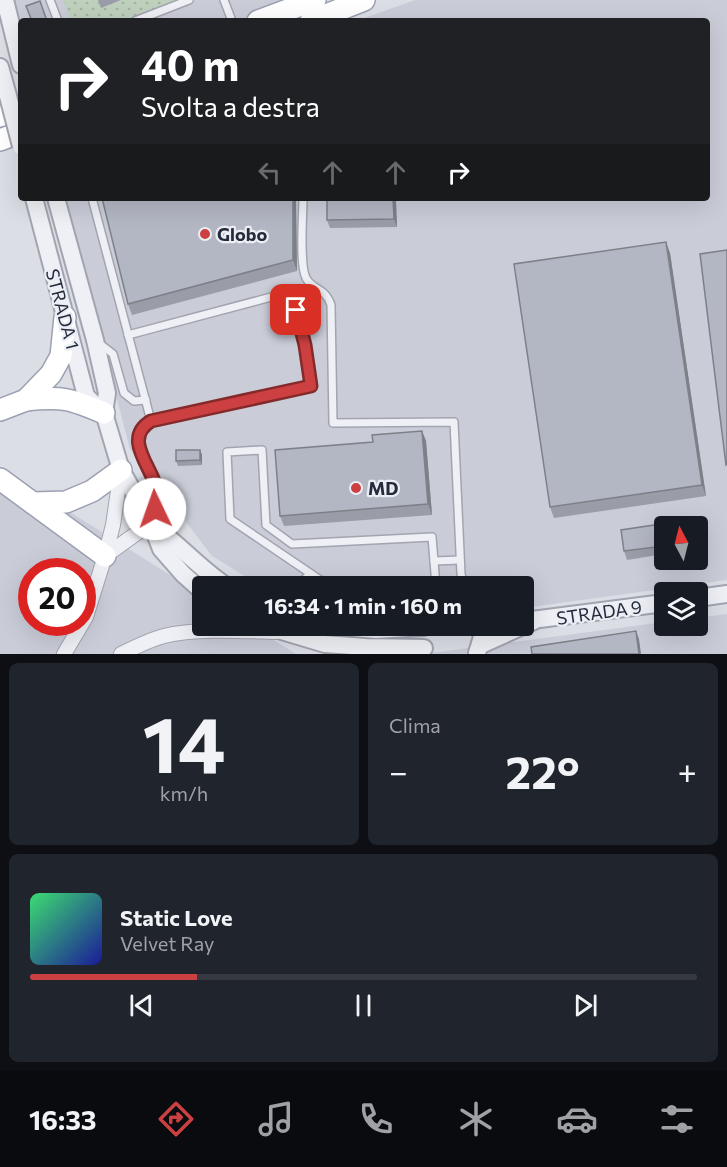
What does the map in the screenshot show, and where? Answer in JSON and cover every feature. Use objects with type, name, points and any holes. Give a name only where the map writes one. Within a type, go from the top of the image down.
[{"type":"main road","points":[[269,14],[315,0]]},
{"type":"main road","points":[[319,18],[364,0]]},
{"type":"main road","points":[[0,140],[18,133]]},
{"type":"main road","points":[[26,400],[51,374],[61,356],[65,317]]},
{"type":"main road","points":[[0,410],[26,400],[51,397],[71,399],[104,414]]},
{"type":"main road","points":[[33,503],[66,502],[92,491],[121,470]]},
{"type":"main road","points":[[0,479],[105,556]]},
{"type":"street","points":[[5,0],[18,53]]},
{"type":"street","points":[[0,67],[18,135]]},
{"type":"street","name":"STRADA 1","points":[[35,201],[86,396],[104,414]]},
{"type":"street","name":"STRADA 1","points":[[57,201],[95,340],[107,393],[104,414],[121,470],[151,523],[161,549],[192,582]]},
{"type":"street","points":[[64,654],[86,618],[113,525],[121,470]]},
{"type":"street","points":[[105,556],[151,523]]},
{"type":"street","name":"STRADA 1","points":[[151,523],[211,576]]},
{"type":"street","points":[[708,597],[727,594]]},
{"type":"street","name":"STRADA 9","points":[[534,620],[654,604]]},
{"type":"street","points":[[121,654],[166,635],[192,633]]},
{"type":"street","points":[[295,636],[325,644],[426,651],[422,641],[423,636]]},
{"type":"street","name":"STRADA 9","points":[[479,649],[502,636]]},
{"type":"lane","points":[[50,0],[57,18]]},
{"type":"lane","points":[[143,18],[189,0]]},
{"type":"lane","points":[[224,0],[231,18]]},
{"type":"lane","points":[[93,201],[151,421]]},
{"type":"lane","points":[[303,201],[303,269],[310,284],[328,296],[331,305],[333,423],[454,422],[461,574]]},
{"type":"lane","points":[[128,335],[290,292],[302,328],[311,386],[151,421],[141,427],[138,436],[159,496],[151,523]]},
{"type":"lane","points":[[95,340],[112,354],[124,393],[134,401],[146,400]]},
{"type":"lane","points":[[313,576],[230,519],[227,452],[262,450],[266,525],[292,544],[432,537],[435,576]]},
{"type":"lane","points":[[287,559],[296,544]]},
{"type":"lane","points":[[434,561],[460,560]]},
{"type":"lane","points":[[206,573],[214,576]]},
{"type":"shaded area","points":[[13,0],[295,0],[247,18],[18,18],[18,20]]},
{"type":"shaded area","points":[[415,0],[727,0],[727,580],[708,583],[654,582],[654,590],[534,607],[534,576],[245,576],[212,556],[130,449],[65,201],[710,201],[710,18],[364,18]]},
{"type":"shaded area","points":[[0,468],[192,589],[192,636],[267,636],[296,654],[0,654]]},
{"type":"shaded area","points":[[727,614],[727,654],[423,654],[654,623],[654,636],[708,636],[708,617]]},
{"type":"green space","points":[[63,0],[179,0],[134,18],[70,18]]},
{"type":"building","points":[[40,1],[46,18],[31,18],[26,6]]},
{"type":"building","name":"Globo","points":[[103,201],[293,201],[293,260],[128,304]]},
{"type":"building","points":[[327,201],[393,201],[394,219],[327,220]]},
{"type":"building","points":[[666,242],[702,485],[550,507],[514,264]]},
{"type":"building","points":[[727,250],[727,464],[726,465],[700,254]]},
{"type":"building","name":"MD","points":[[422,431],[428,504],[280,516],[275,450],[373,442],[372,435]]},
{"type":"building","points":[[176,450],[200,450],[200,460],[176,461]]},
{"type":"building","points":[[654,525],[654,547],[624,551],[621,530]]},
{"type":"building","points":[[636,631],[639,654],[532,654],[531,647]]},
{"type":"place","name":"Globo","points":[[205,234]]},
{"type":"place","name":"MD","points":[[356,488]]},
{"type":"route","points":[[155,509],[159,496],[140,447],[138,436],[141,427],[151,421],[311,386],[309,363],[296,310]]}]
